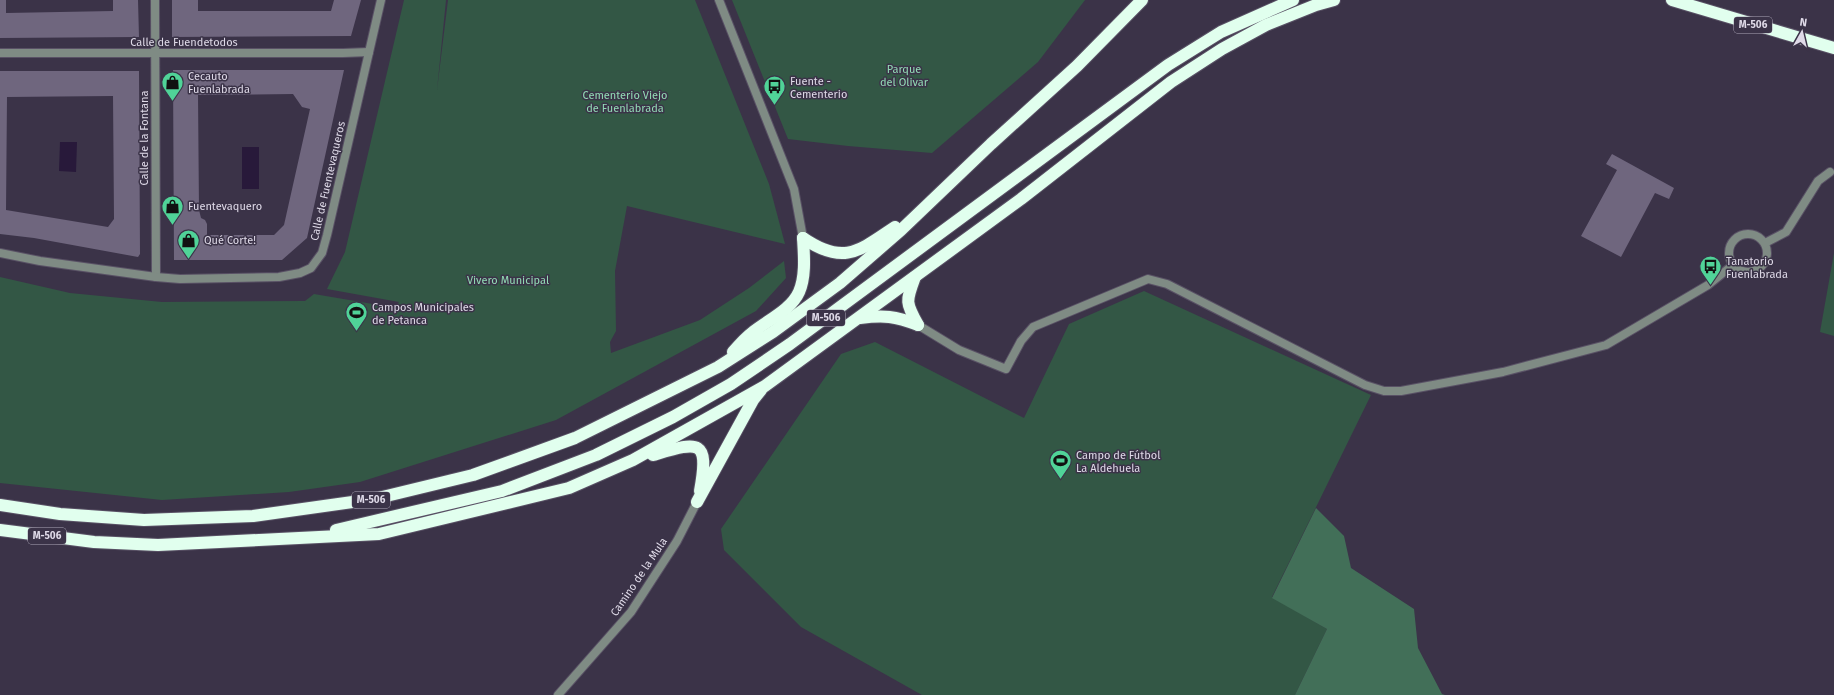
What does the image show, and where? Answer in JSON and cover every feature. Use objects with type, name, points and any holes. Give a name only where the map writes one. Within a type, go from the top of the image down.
[{"type":"highway","name":"M-506","points":[[0,505],[60,514],[144,520],[253,516],[374,500],[473,475],[575,438],[718,367],[773,332],[840,283],[901,230],[1077,66],[1142,0]]},
{"type":"highway","name":"M-506","points":[[0,530],[94,542],[158,545],[309,537],[502,491],[596,455],[673,417],[731,384],[790,344],[1168,65],[1221,32],[1293,0]]},
{"type":"highway","points":[[309,537],[379,534],[474,512],[569,488],[633,460],[765,386],[1021,199],[1171,82],[1222,49],[1266,25],[1334,0]]},
{"type":"highway","name":"M-506","points":[[1672,0],[1834,48]]},
{"type":"highway","points":[[803,238],[817,248],[842,253],[853,253],[921,210]]},
{"type":"highway","points":[[718,367],[751,333],[795,300],[800,291],[803,275],[803,238]]},
{"type":"highway","points":[[915,277],[908,295],[908,308],[918,325]]},
{"type":"highway","points":[[858,318],[882,315],[901,318],[918,325]]},
{"type":"highway","points":[[697,502],[753,400],[765,386]]},
{"type":"highway","points":[[633,460],[683,446],[694,446],[699,449],[704,459],[704,471],[697,502]]},
{"type":"street","name":"Calle de la Fontana","points":[[155,0],[156,277]]},
{"type":"street","name":"Calle de Fuentevaqueros","points":[[0,253],[40,261],[180,279],[279,277],[300,273],[311,268],[322,252],[327,235],[381,0]]},
{"type":"street","points":[[719,0],[794,189],[803,238]]},
{"type":"street","name":"Calle de Fuendetodos","points":[[0,53],[369,52]]},
{"type":"street","points":[[1765,243],[1786,232],[1818,181],[1830,172]]},
{"type":"street","points":[[1747,234],[1754,234],[1765,243],[1767,248],[1766,260],[1757,270],[1744,272],[1733,265],[1729,252],[1734,239],[1747,234]]},
{"type":"street","points":[[918,325],[959,350],[1006,369],[1021,342],[1033,327],[1148,279],[1168,284],[1365,385],[1384,391],[1401,391],[1503,372],[1606,345],[1708,285],[1733,265]]},
{"type":"street","name":"Camino de la Mula","points":[[558,695],[631,612],[677,541],[697,502]]},
{"type":"green space","points":[[404,0],[446,0],[437,90],[448,0],[695,0],[769,184],[785,244],[627,206],[615,271],[616,331],[610,342],[611,353],[700,320],[749,288],[784,261],[786,278],[756,311],[556,420],[360,482],[289,492],[162,500],[0,483],[0,277],[70,293],[162,302],[305,301],[314,294],[402,309],[395,307],[399,302],[327,289],[345,252]]},
{"type":"green space","name":"Parque del Olivar","points":[[732,0],[1085,0],[1038,62],[932,153],[788,139]]},
{"type":"green space","points":[[1834,253],[1834,336],[1820,332]]},
{"type":"green space","points":[[1144,291],[1371,395],[1272,597],[1327,629],[1295,695],[922,695],[801,627],[724,550],[721,529],[841,354],[875,342],[1024,418],[1069,324]]},
{"type":"green space","points":[[1316,508],[1344,536],[1351,568],[1414,609],[1418,648],[1442,694],[1445,695],[1295,695],[1327,629],[1272,598]]},
{"type":"shaded area","points":[[60,142],[77,142],[76,172],[59,171]]},
{"type":"shaded area","points":[[242,147],[259,147],[259,189],[242,189]]},
{"type":"building","points":[[0,0],[6,0],[6,13],[113,11],[113,0],[138,0],[139,37],[0,38]]},
{"type":"building","points":[[172,0],[198,0],[198,11],[331,11],[334,0],[361,0],[351,36],[172,37]]},
{"type":"building","points":[[173,70],[344,70],[307,238],[282,260],[174,260]],"holes":[[[293,94],[302,107],[310,109],[284,225],[274,235],[207,235],[207,224],[205,220],[201,218],[199,210],[198,95]]]},
{"type":"building","points":[[0,71],[139,71],[140,254],[138,257],[34,238],[0,234]],"holes":[[[113,96],[114,219],[108,227],[6,210],[7,97]]]},
{"type":"building","points":[[1612,154],[1674,188],[1669,199],[1655,193],[1621,257],[1581,236],[1617,170],[1606,164]]},
{"type":"place","name":"Cecauto Fuenlabrada","points":[[173,102]]},
{"type":"place","name":"Fuente - Cementerio","points":[[775,106]]},
{"type":"place","name":"Fuentevaquero","points":[[173,226]]},
{"type":"place","name":"Qué Corte!","points":[[188,260]]},
{"type":"place","name":"Tanatorio Fuenlabrada","points":[[1710,286]]},
{"type":"place","name":"Campos Municipales de Petanca","points":[[357,332]]},
{"type":"place","name":"Campo de Fútbol La Aldehuela","points":[[1061,480]]},
{"type":"park label","name":"Cementerio Viejo de Fuenlabrada","points":[[625,101]]},
{"type":"park label","name":"Vivero Municipal","points":[[508,280]]}]
